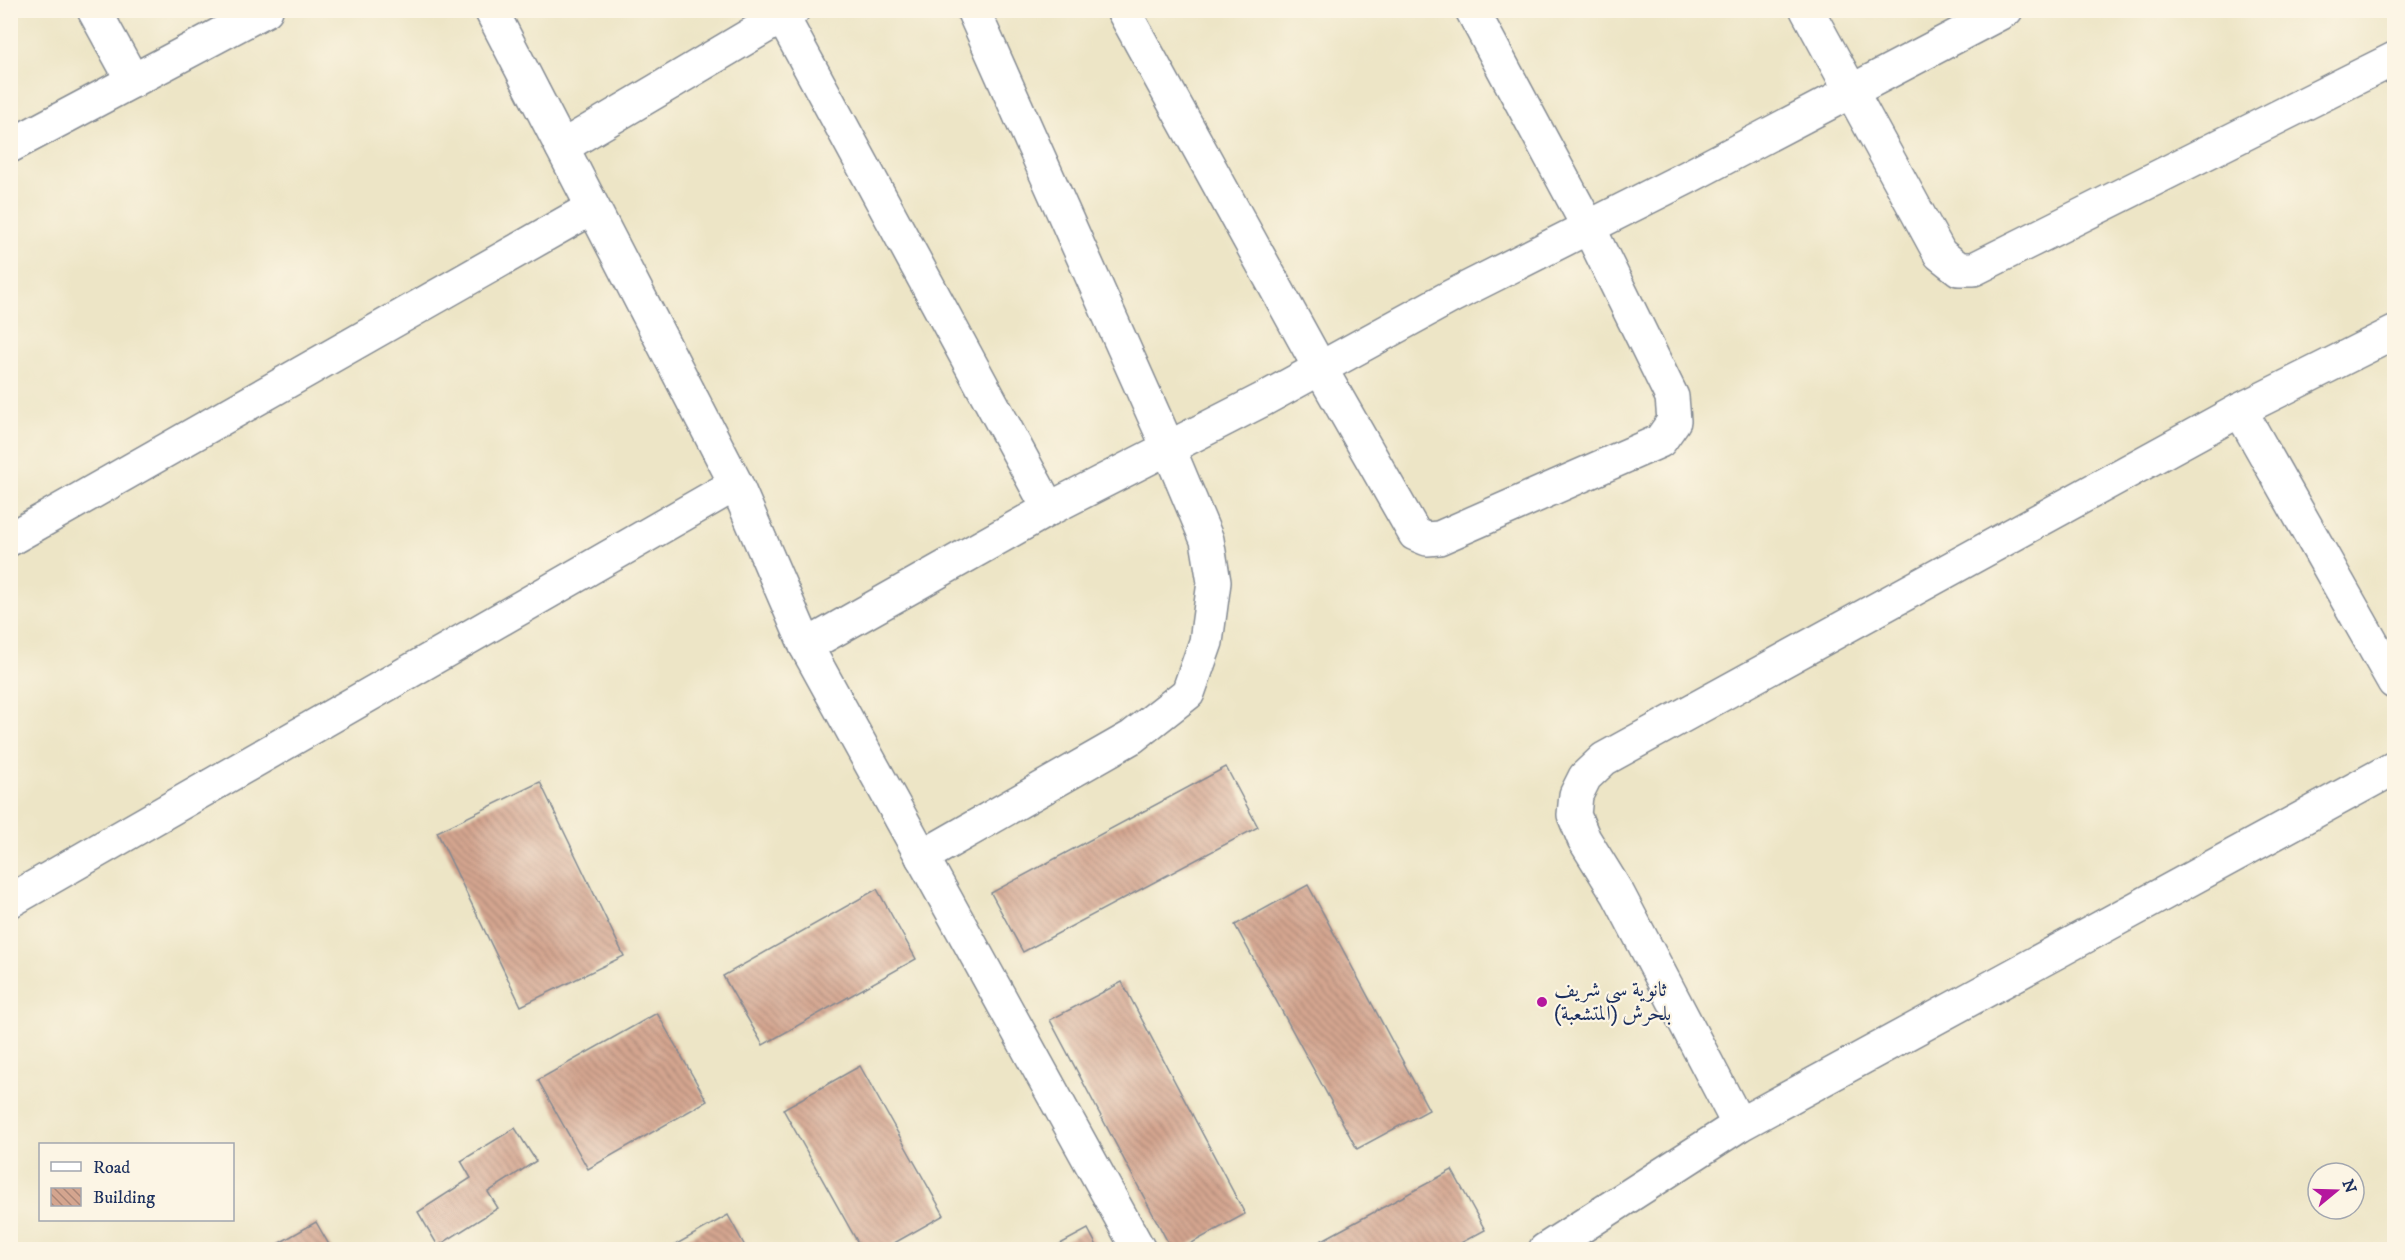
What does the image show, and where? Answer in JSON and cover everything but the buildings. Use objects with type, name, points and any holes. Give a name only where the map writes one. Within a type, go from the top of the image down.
[{"type":"street","points":[[94,10],[133,81]]},
{"type":"street","points":[[10,146],[266,10]]},
{"type":"street","points":[[491,10],[735,484],[806,646],[1139,1250]]},
{"type":"street","points":[[922,857],[1132,737],[1188,693],[1206,642],[1214,582],[1207,540],[1168,447],[974,10]]},
{"type":"street","points":[[1124,10],[1320,368],[1415,534],[1427,539],[1439,538],[1660,441],[1674,421],[1672,397],[1588,226],[1472,10]]},
{"type":"street","points":[[1807,10],[1940,254],[1959,269],[1974,269],[2394,59]]},
{"type":"street","points":[[806,646],[1049,509],[2006,10]]},
{"type":"street","points":[[561,147],[788,14],[1049,509]]},
{"type":"street","points":[[10,538],[592,208]]},
{"type":"street","points":[[1739,1125],[1618,894],[1584,839],[1574,815],[1576,795],[1585,777],[1604,759],[2240,410],[2394,333]]},
{"type":"street","points":[[2240,410],[2394,682]]},
{"type":"street","points":[[10,901],[735,484]]},
{"type":"street","points":[[1545,1250],[1739,1125],[2394,768]]},
{"type":"place","name":"ثانوية سي شريف بلحرش (المتشعبة)","points":[[1542,1002]]}]
